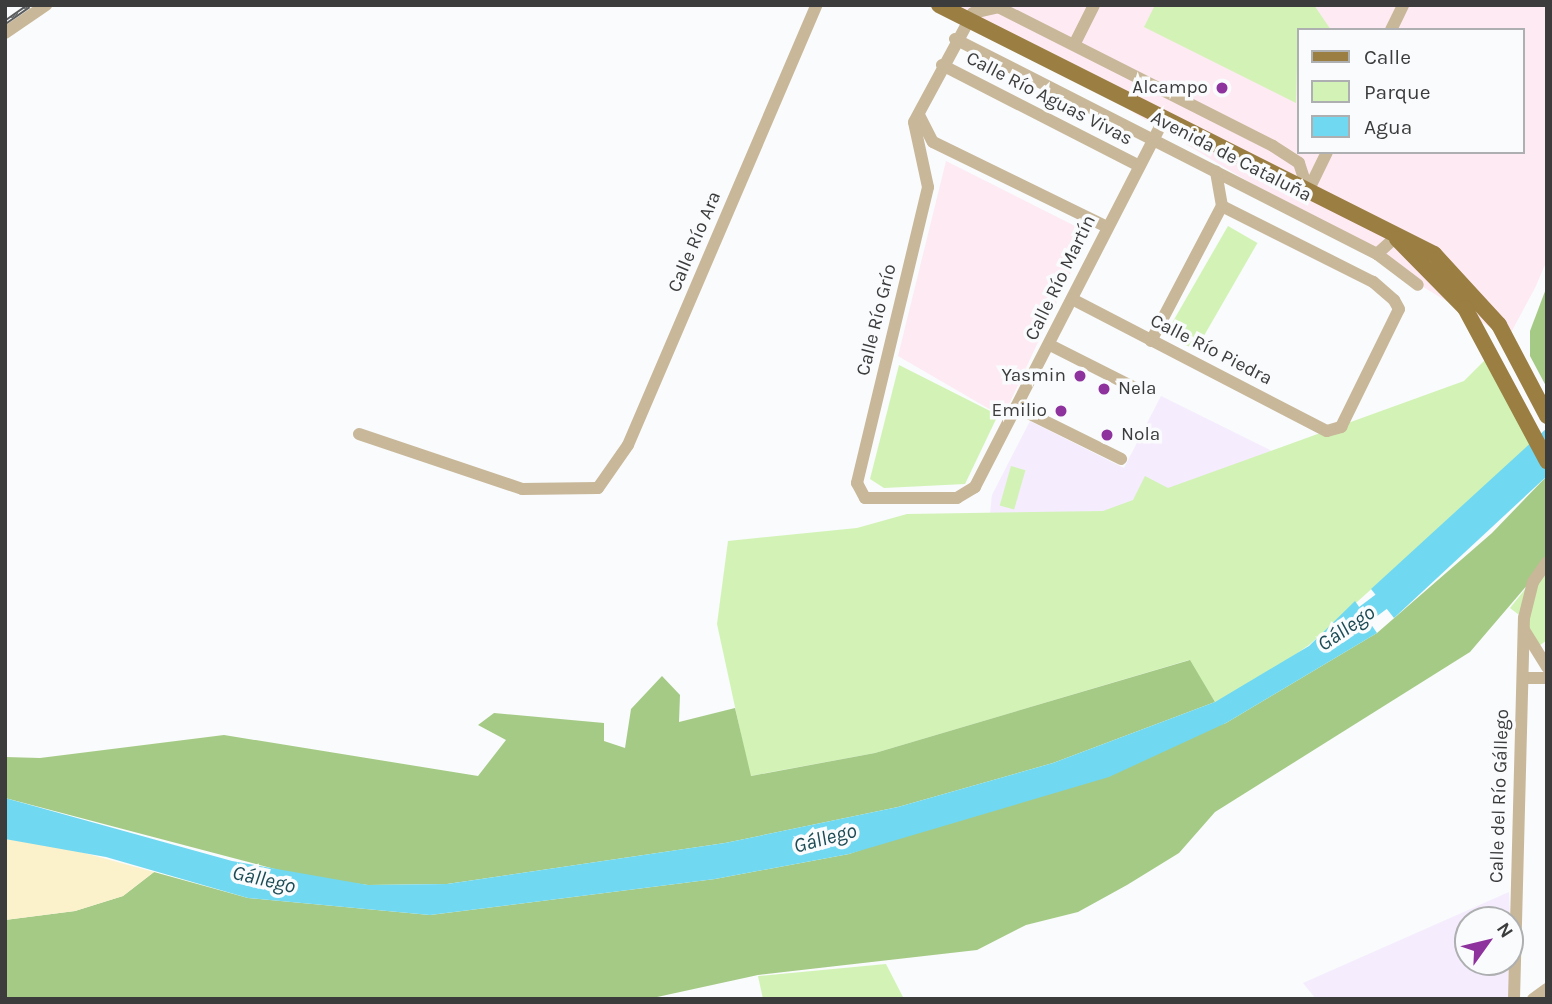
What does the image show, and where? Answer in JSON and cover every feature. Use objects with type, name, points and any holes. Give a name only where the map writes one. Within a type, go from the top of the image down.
[{"type":"main road","name":"Avenida de Cataluña","points":[[939,5],[1308,191],[1451,267],[1515,353],[1547,416]]},
{"type":"main road","name":"Avenida de Cataluña","points":[[1396,237],[1457,297],[1497,362],[1547,461]]},
{"type":"street","points":[[5,33],[46,5]]},
{"type":"street","name":"Calle Río Ara","points":[[359,433],[522,489],[598,488],[628,445],[817,5]]},
{"type":"street","points":[[1075,43],[1094,5]]},
{"type":"street","points":[[1392,28],[1403,5]]},
{"type":"street","name":"Avenida de Cataluña","points":[[965,19],[998,7],[1075,43],[1290,156],[1303,169],[1308,191]]},
{"type":"street","name":"Calle Río Grío","points":[[857,483],[927,194],[923,161],[913,126],[965,19]]},
{"type":"street","name":"Avenida de Cataluña","points":[[956,39],[1377,254],[1418,285]]},
{"type":"street","name":"Calle Río Aguas Vivas","points":[[942,65],[1139,166]]},
{"type":"street","points":[[919,111],[922,130],[939,144],[1107,227]]},
{"type":"street","name":"Calle Río Martín","points":[[857,483],[865,498],[881,501],[963,497],[979,482],[1164,119]]},
{"type":"street","points":[[923,161],[939,144]]},
{"type":"street","points":[[1308,191],[1326,154]]},
{"type":"street","points":[[1151,341],[1222,206],[1216,172]]},
{"type":"street","name":"Calle Río Piedra","points":[[1072,299],[1151,341],[1334,430],[1399,309],[1373,282],[1222,206]]},
{"type":"street","points":[[1377,254],[1396,237]]},
{"type":"street","points":[[1050,345],[1139,390]]},
{"type":"street","points":[[1018,408],[1121,458]]},
{"type":"street","name":"Calle del Río Gállego","points":[[1514,999],[1524,624],[1533,582],[1547,562]]},
{"type":"street","points":[[1524,624],[1547,667]]},
{"type":"street","points":[[1522,678],[1547,678]]},
{"type":"street","points":[[1533,999],[1547,989]]},
{"type":"shaded area","points":[[955,5],[1547,5],[1547,260],[1508,338]]},
{"type":"shaded area","points":[[946,161],[1089,233],[1003,417],[898,356]]},
{"type":"shaded area","points":[[1161,396],[1276,453],[1117,511],[990,514],[992,495],[1030,421],[1124,468]]},
{"type":"shaded area","points":[[1509,892],[1510,906],[1477,906]]},
{"type":"shaded area","points":[[1454,916],[1454,976],[1510,976],[1509,999],[1316,999],[1303,983]]},
{"type":"green space","points":[[1155,5],[1314,5],[1330,28],[1296,28],[1296,103],[1144,27]]},
{"type":"green space","points":[[1228,226],[1257,243],[1195,350],[1166,333]]},
{"type":"green space","points":[[1547,286],[1547,388],[1530,356],[1530,331]]},
{"type":"green space","points":[[1488,357],[1531,446],[1309,645],[1259,680],[1215,702],[1189,660],[875,753],[750,776],[717,624],[728,541],[857,528],[907,514],[1103,511],[1133,500],[1145,476],[1168,488],[1464,381]]},
{"type":"green space","points":[[899,365],[998,415],[965,484],[884,488],[870,479]]},
{"type":"green space","points":[[1011,466],[1025,470],[1014,510],[1000,505]]},
{"type":"green space","points":[[1547,476],[1547,562],[1470,652],[1215,812],[1179,853],[1127,885],[1078,912],[1026,925],[977,950],[758,975],[648,999],[5,999],[5,920],[75,911],[123,896],[154,872],[248,898],[430,915],[715,879],[849,854],[1226,723],[1377,633],[1492,533]]},
{"type":"green space","points":[[1547,562],[1547,640],[1535,649],[1523,618],[1510,608]]},
{"type":"green space","points":[[1190,660],[1215,702],[1053,763],[898,807],[725,843],[447,884],[368,885],[305,877],[5,798],[5,757],[40,758],[224,735],[478,776],[506,740],[478,725],[494,713],[604,723],[604,741],[625,748],[631,709],[662,676],[680,695],[679,722],[735,708],[751,776],[875,753]]},
{"type":"green space","points":[[886,964],[904,999],[763,999],[758,976]]},
{"type":"sand","points":[[5,839],[55,845],[154,872],[123,896],[75,911],[5,920]]},
{"type":"water","points":[[1547,428],[1547,476],[1394,618],[1371,589]]},
{"type":"water","points":[[1355,601],[1377,633],[1226,723],[1109,777],[849,854],[715,879],[430,915],[248,898],[106,857],[5,839],[5,798],[232,861],[368,885],[447,884],[725,843],[898,807],[1053,763],[1215,702],[1309,646]]},
{"type":"waterway","name":"Gállego","points":[[1345,629],[1398,589]]},
{"type":"railway","points":[[5,22],[29,5]]},
{"type":"place","name":"Alcampo","points":[[1222,88]]},
{"type":"place","name":"Yasmin","points":[[1080,376]]},
{"type":"place","name":"Nela","points":[[1104,389]]},
{"type":"place","name":"Emilio","points":[[1061,411]]},
{"type":"place","name":"Nola","points":[[1107,435]]}]
